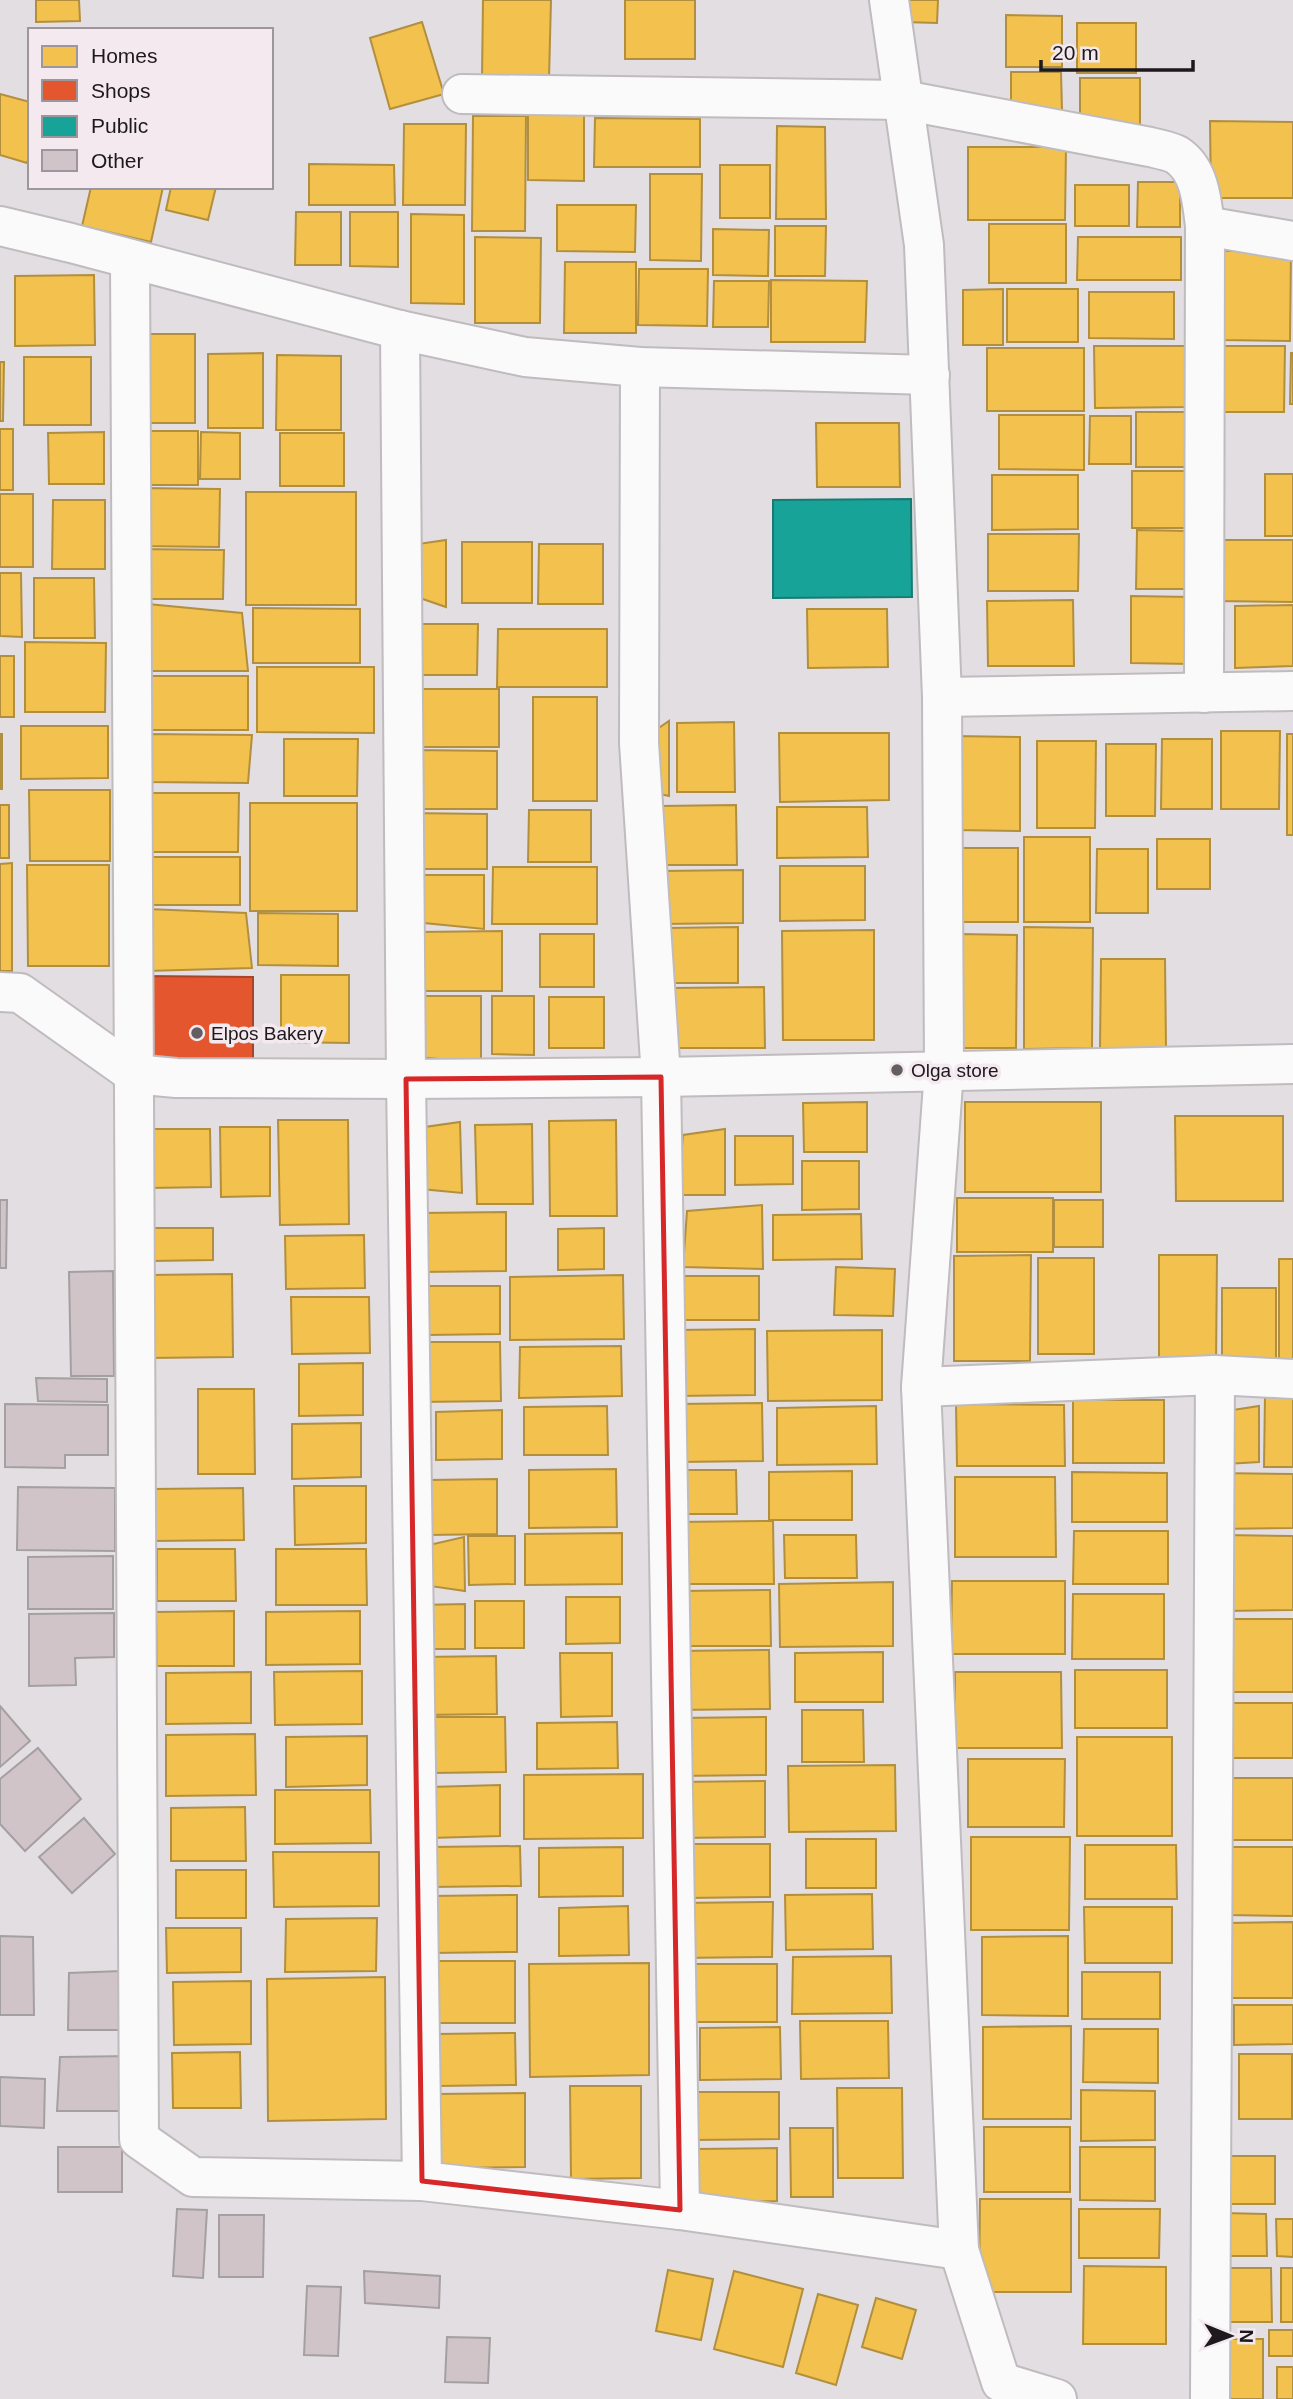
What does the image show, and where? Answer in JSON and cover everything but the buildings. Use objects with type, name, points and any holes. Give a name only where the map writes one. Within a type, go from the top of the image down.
[{"type":"street","points":[[890,0],[924,245],[942,697],[944,1070],[921,1387],[959,2250],[1001,2382],[1057,2399]]},
{"type":"street","points":[[462,94],[903,100],[1150,147],[1177,155],[1192,172],[1200,190],[1205,226],[1204,693]]},
{"type":"street","points":[[0,226],[400,330],[525,357],[640,366],[930,375]]},
{"type":"street","points":[[1205,226],[1293,241]]},
{"type":"street","points":[[130,259],[139,2139],[193,2177],[422,2181],[680,2210],[959,2250]]},
{"type":"street","points":[[400,330],[406,1079],[422,2181]]},
{"type":"street","points":[[640,366],[639,743],[662,1077],[680,2210]]},
{"type":"street","points":[[942,697],[1293,691]]},
{"type":"street","points":[[0,992],[20,993],[134,1074],[176,1078],[662,1077],[1293,1064]]},
{"type":"street","points":[[921,1387],[1214,1375],[1293,1379]]},
{"type":"street","points":[[1210,2399],[1214,1375]]},
{"type":"highlighted area","points":[[661,1077],[680,2210],[422,2181],[406,1079]]},
{"type":"place","name":"Elpos Bakery","points":[[197,1033]]},
{"type":"place","name":"Olga store","points":[[897,1070]]}]
